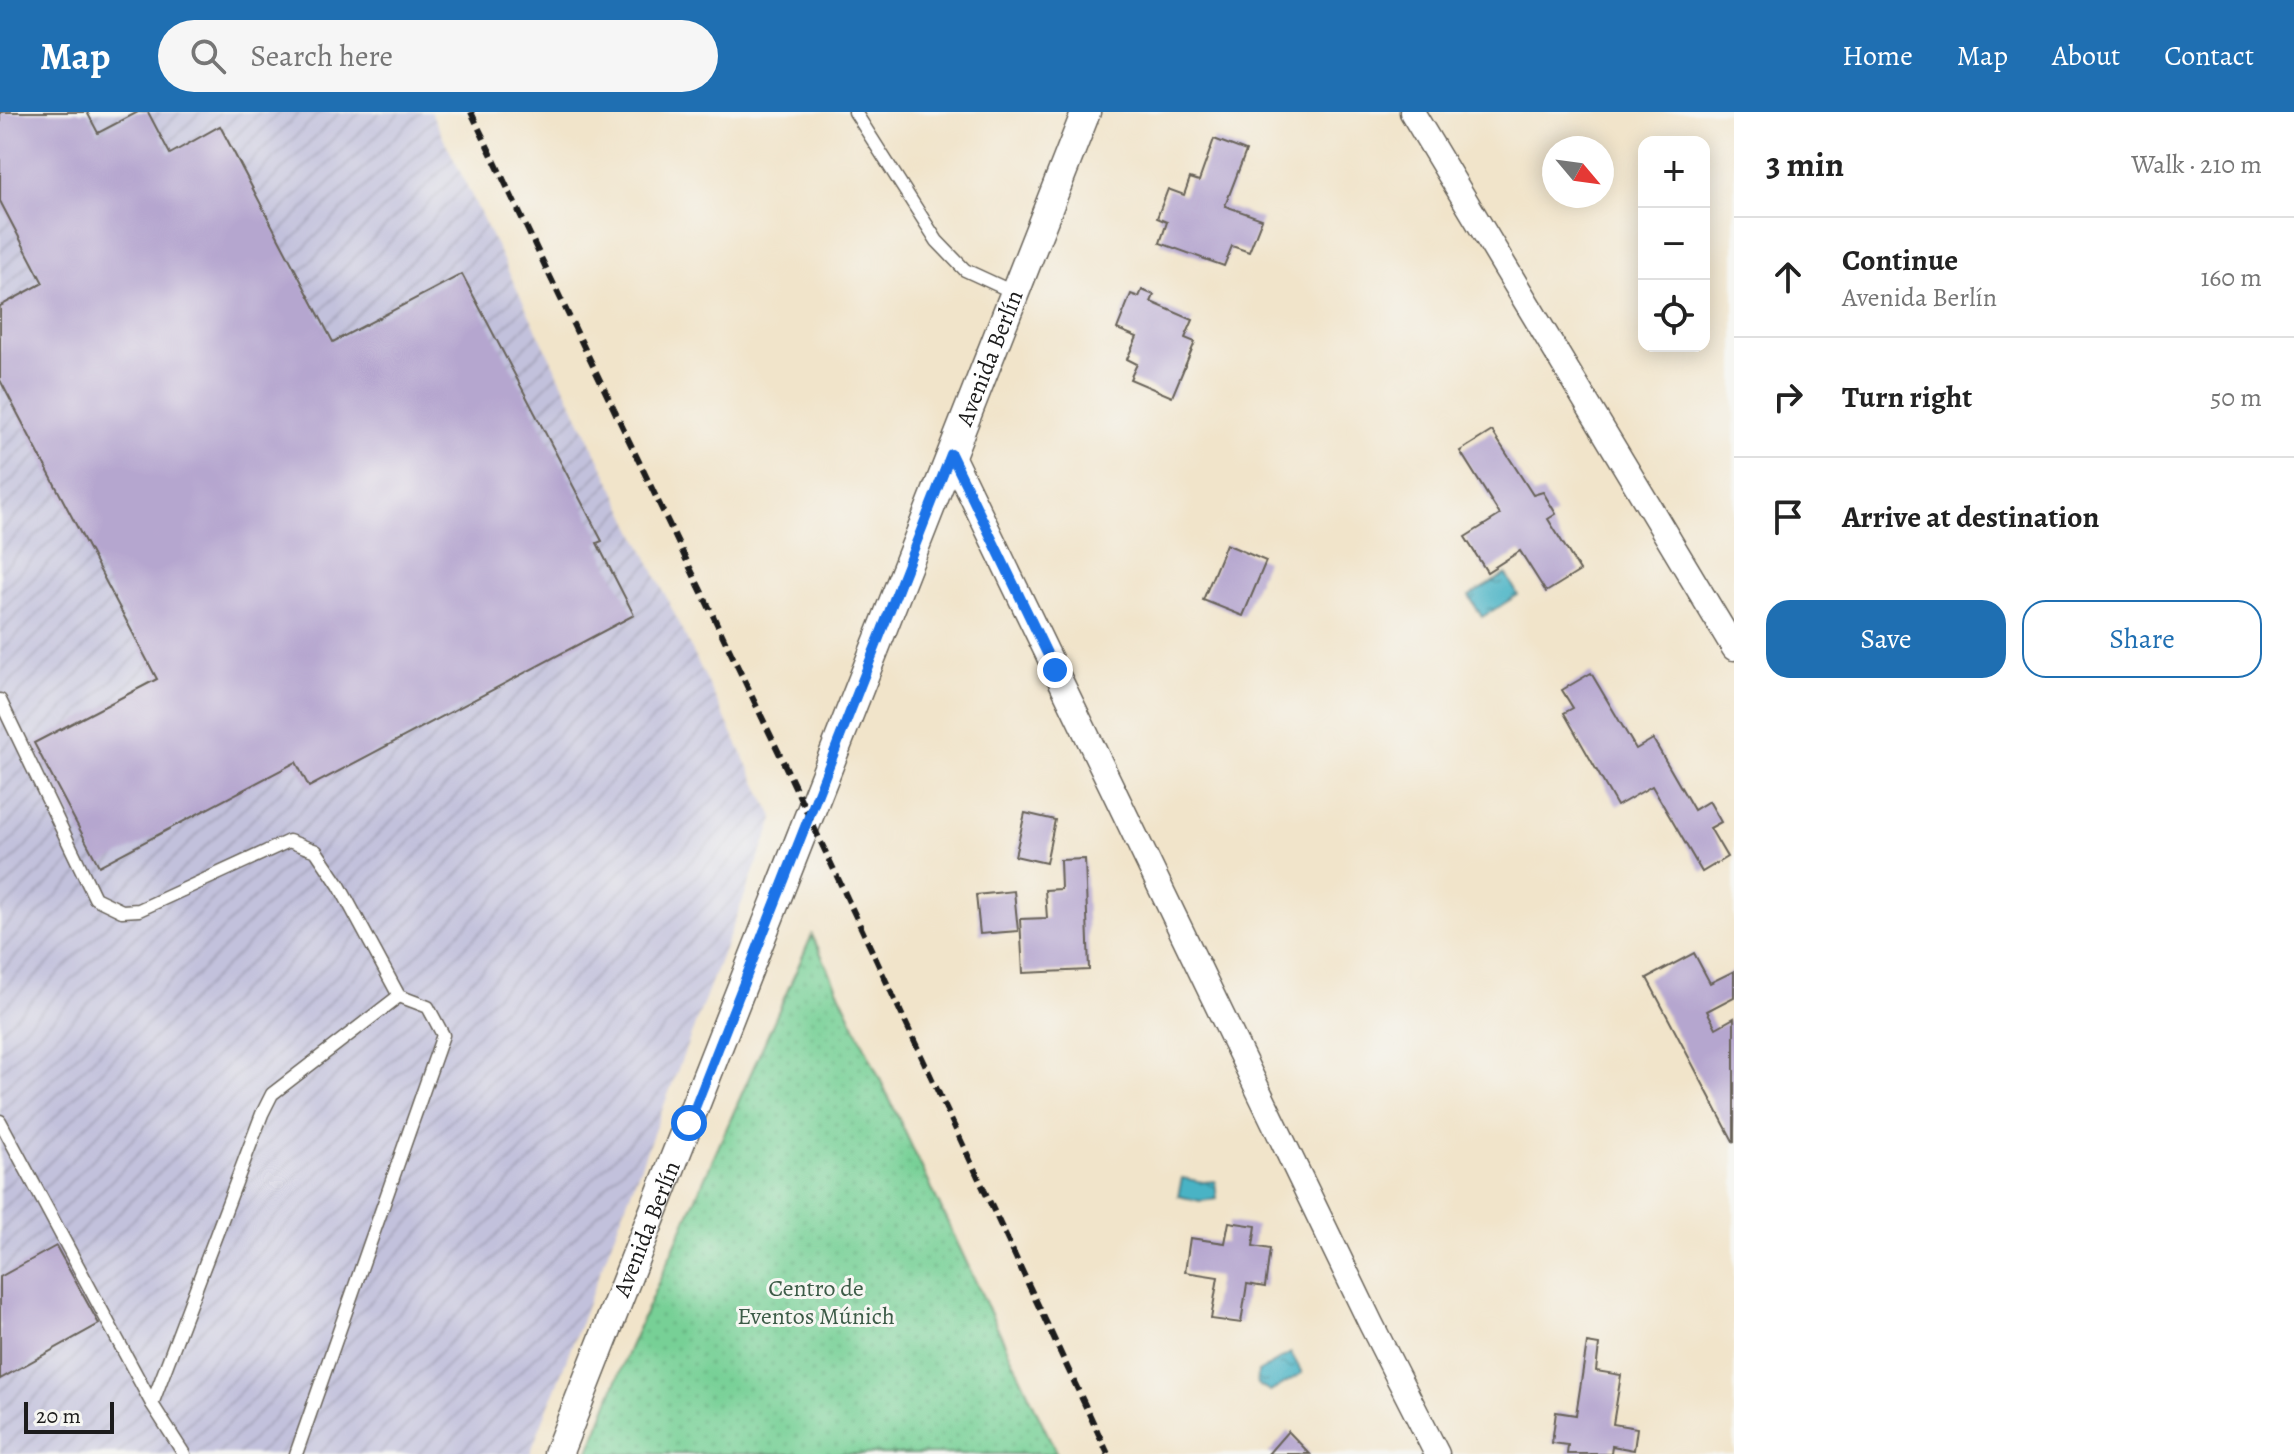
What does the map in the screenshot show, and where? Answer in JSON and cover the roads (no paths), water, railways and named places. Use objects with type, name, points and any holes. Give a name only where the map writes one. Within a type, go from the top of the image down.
[{"type":"street","name":"Avenida Berlín","points":[[558,1454],[1086,112]]},
{"type":"street","points":[[1412,112],[1734,648]]},
{"type":"street","points":[[951,454],[1364,1310],[1437,1454]]},
{"type":"lane","points":[[855,112],[937,241],[965,270],[1015,293]]},
{"type":"lane","points":[[0,700],[95,898],[122,911],[139,910],[289,841],[316,851],[339,885],[399,996],[428,1007],[443,1035],[296,1454]]},
{"type":"lane","points":[[152,1404],[272,1094],[399,996]]},
{"type":"lane","points":[[0,1121],[152,1404],[184,1454]]},
{"type":"water","points":[[1506,574],[1518,595],[1482,617],[1469,596]]},
{"type":"water","points":[[1182,1178],[1215,1181],[1217,1199],[1200,1201],[1178,1196]]},
{"type":"water","points":[[1291,1353],[1302,1373],[1270,1392],[1257,1384],[1258,1372]]},
{"type":"railway","points":[[471,112],[781,757],[1108,1454]]},
{"type":"park label","name":"Centro de Eventos Múnich","points":[[816,1302]]}]
